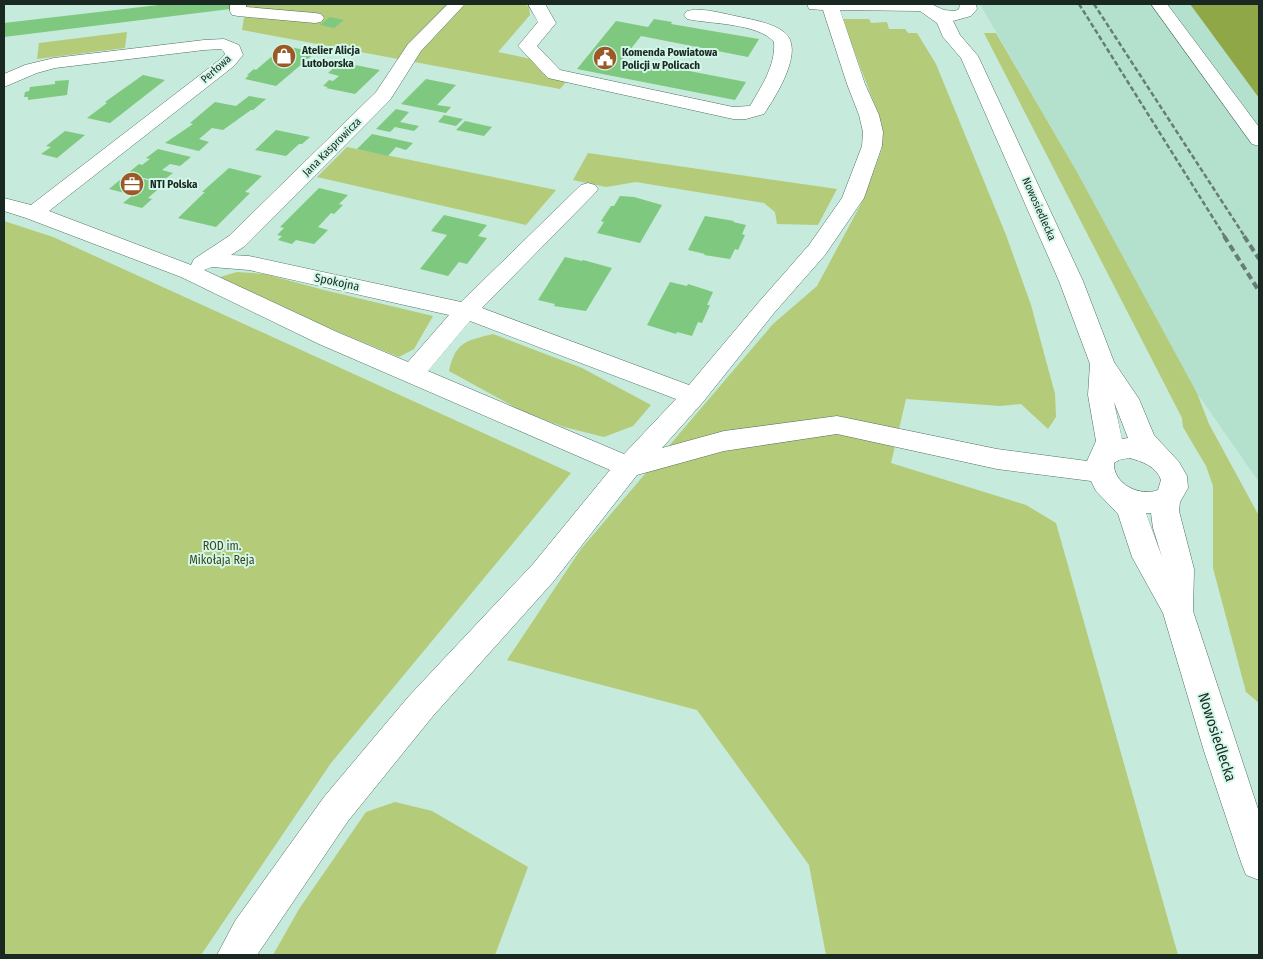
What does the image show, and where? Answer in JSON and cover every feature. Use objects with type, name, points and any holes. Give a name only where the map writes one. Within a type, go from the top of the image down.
[{"type":"street","points":[[238,4],[238,11],[315,18]]},
{"type":"street","name":"Jana Kasprowicza","points":[[198,266],[237,240],[383,96],[414,48],[457,4]]},
{"type":"street","points":[[536,4],[541,9],[546,23],[527,46],[554,74],[733,113],[746,113],[757,110],[776,75],[781,57],[782,41],[779,36],[761,27],[693,15]]},
{"type":"street","points":[[1159,4],[1259,140]]},
{"type":"street","points":[[236,955],[248,934],[336,809],[421,706],[543,572],[628,467],[694,396],[766,308],[817,250],[853,198],[872,146],[869,115],[823,6],[927,7]]},
{"type":"street","name":"Nowosiedlecka","points":[[927,7],[951,16],[967,8]]},
{"type":"street","name":"Nowosiedlecka","points":[[927,7],[944,20],[952,37],[969,56],[1071,282],[1102,364],[1126,399],[1142,439],[1159,460]]},
{"type":"street","name":"Nowosiedlecka","points":[[967,8],[962,18],[969,35],[969,56]]},
{"type":"street","name":"Perłowa","points":[[4,81],[30,69],[54,63],[204,45],[224,44],[233,49],[234,55],[228,62],[34,213]]},
{"type":"street","points":[[412,374],[466,311],[588,189]]},
{"type":"street","points":[[4,204],[198,266],[328,338],[628,467],[724,441],[837,425],[924,442],[997,460],[1106,473],[1125,497],[1144,502],[1157,501],[1170,494]]},
{"type":"street","name":"Spokojna","points":[[198,266],[249,263],[466,311],[694,396]]},
{"type":"street","name":"Nowosiedlecka","points":[[1102,364],[1100,398],[1110,436],[1106,473],[1131,510],[1149,562],[1178,611],[1221,751],[1259,862]]},
{"type":"street","name":"Nowosiedlecka","points":[[1106,473],[1112,451],[1129,448],[1148,453],[1159,460],[1174,477],[1174,486],[1167,501],[1165,516],[1179,565],[1178,611]]},
{"type":"shaded area","points":[[980,4],[1190,4],[1259,98],[1259,482],[1197,393],[1077,172]]},
{"type":"green space","points":[[246,4],[524,4],[529,7],[530,15],[498,52],[531,59],[544,75],[566,82],[560,89],[242,30]]},
{"type":"green space","points":[[1190,4],[1259,4],[1259,98]]},
{"type":"green space","points":[[842,19],[869,19],[871,23],[887,22],[889,29],[905,29],[908,33],[917,33],[936,64],[1006,235],[1031,305],[1055,394],[1056,417],[1048,429],[1021,404],[1000,406],[906,399],[891,463],[1026,505],[1056,523],[1178,955],[826,955],[809,865],[697,710],[507,660],[581,549],[773,324],[817,286],[862,202],[882,149],[882,124]]},
{"type":"green space","points":[[127,32],[125,48],[37,59],[39,43]]},
{"type":"green space","points":[[984,33],[996,33],[1077,172],[1197,393],[1209,424],[1259,516],[1259,703],[1246,692],[1213,568],[1213,486],[1206,466],[1183,427],[1182,418]]},
{"type":"green space","points":[[347,147],[556,190],[526,225],[317,177]]},
{"type":"green space","points":[[588,153],[837,189],[818,225],[777,224],[775,212],[764,203],[636,182],[606,187],[573,180]]},
{"type":"green space","name":"ROD im. Mikołaja Reja","points":[[4,221],[53,237],[571,473],[331,763],[201,955],[4,955]]},
{"type":"green space","points":[[237,272],[265,274],[433,316],[414,349],[399,357],[234,289],[220,277]]},
{"type":"green space","points":[[493,334],[582,368],[651,405],[633,426],[604,437],[564,427],[522,411],[449,371],[459,348],[469,341]]},
{"type":"green space","points":[[395,802],[432,811],[528,867],[495,955],[273,955],[299,909],[366,812]]},
{"type":"building","points":[[167,4],[230,4],[230,9],[4,37],[4,23]]},
{"type":"building","points":[[330,17],[344,20],[334,28],[320,25]]},
{"type":"building","name":"Komenda Powiatowa Policji w Policach","points":[[654,19],[672,22],[671,24],[759,39],[748,57],[641,36],[621,61],[630,63],[632,60],[746,82],[735,100],[577,69],[616,21],[648,27]]},
{"type":"building","points":[[284,46],[316,52],[276,86],[245,79],[254,69],[256,70]]},
{"type":"building","points":[[340,62],[380,70],[355,94],[326,88],[328,87],[323,86],[329,80],[333,81],[339,76],[328,73]]},
{"type":"building","points":[[143,75],[165,80],[110,123],[87,118],[107,103],[105,102]]},
{"type":"building","points":[[426,79],[456,85],[437,105],[451,107],[446,113],[401,104]]},
{"type":"building","points":[[69,80],[67,95],[28,100],[28,97],[24,97],[25,92],[29,91],[30,87]]},
{"type":"building","points":[[249,96],[266,99],[223,130],[212,128],[199,139],[209,142],[199,151],[165,143],[193,124],[190,123],[215,102],[236,106]]},
{"type":"building","points":[[396,109],[409,112],[400,122],[419,126],[414,131],[395,127],[390,132],[376,129]]},
{"type":"building","points":[[444,115],[463,119],[456,126],[438,122]]},
{"type":"building","points":[[465,121],[492,127],[484,136],[456,130]]},
{"type":"building","points":[[276,130],[310,137],[286,156],[255,150]]},
{"type":"building","points":[[65,131],[85,135],[57,158],[41,154],[51,147],[46,146]]},
{"type":"building","points":[[372,134],[413,143],[406,150],[396,147],[388,156],[357,149]]},
{"type":"building","points":[[158,149],[191,157],[180,166],[170,164],[162,170],[173,173],[161,182],[127,174],[139,164],[142,165],[150,159],[146,158]]},
{"type":"building","points":[[229,168],[262,176],[245,192],[250,193],[216,227],[178,218],[205,192],[202,192]]},
{"type":"building","points":[[126,175],[164,184],[148,198],[152,199],[142,208],[123,203],[133,195],[109,189]]},
{"type":"building","points":[[319,188],[348,195],[339,204],[343,205],[334,214],[331,213],[318,227],[328,230],[314,244],[296,240],[292,244],[278,240],[282,236],[277,235],[284,228],[280,227]]},
{"type":"building","points":[[620,196],[634,197],[662,205],[640,243],[597,233],[604,222],[601,221]]},
{"type":"building","points":[[444,215],[487,225],[478,236],[487,238],[467,264],[459,262],[448,276],[420,269],[447,235],[431,231]]},
{"type":"building","points":[[705,216],[746,225],[742,234],[745,235],[738,250],[735,249],[730,259],[704,255],[688,250]]},
{"type":"building","points":[[565,257],[612,268],[586,311],[554,306],[555,304],[538,300]]},
{"type":"building","points":[[670,282],[687,286],[688,284],[713,292],[707,305],[710,305],[702,323],[698,322],[692,336],[677,332],[676,334],[647,325]]},
{"type":"railway","points":[[1079,4],[1225,237]]},
{"type":"railway","points":[[1094,4],[1245,237]]},
{"type":"railway","points":[[1224,236],[1259,291]]},
{"type":"railway","points":[[1244,236],[1259,259]]},
{"type":"place","name":"Atelier Alicja Lutoborska","points":[[284,56]]},
{"type":"place","name":"Komenda Powiatowa Policji w Policach","points":[[605,58]]},
{"type":"place","name":"NTI Polska","points":[[132,184]]}]
